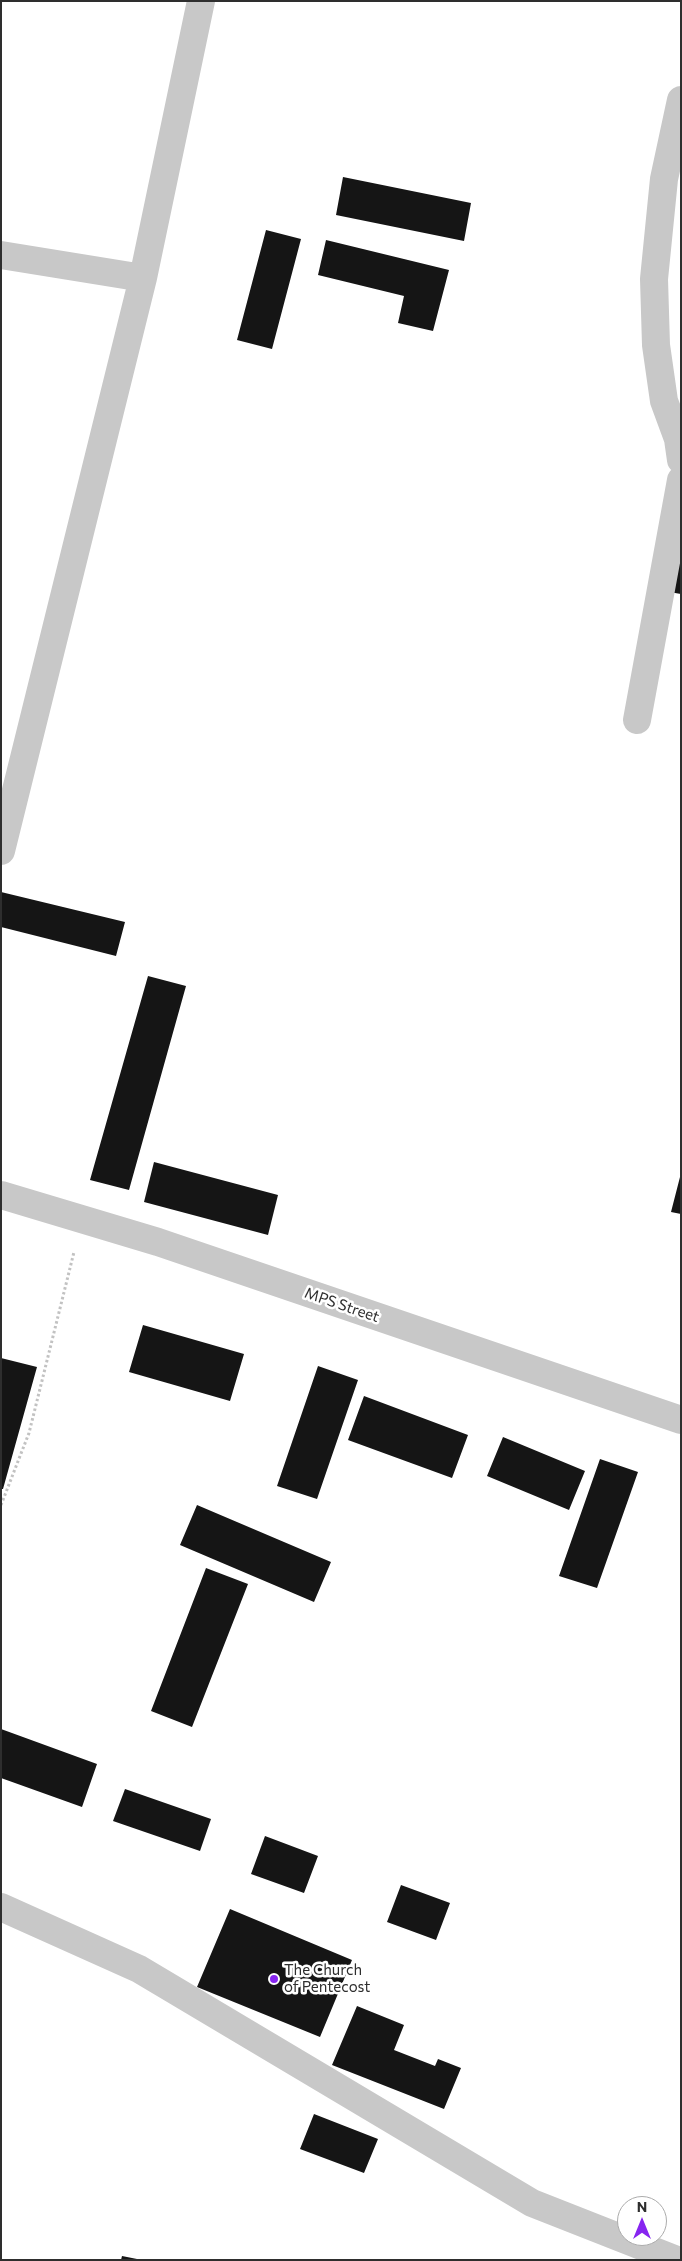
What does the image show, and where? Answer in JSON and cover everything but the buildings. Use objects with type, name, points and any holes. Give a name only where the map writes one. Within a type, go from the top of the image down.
[{"type":"street","points":[[1,851],[143,278],[201,1]]},
{"type":"street","points":[[681,100],[664,179],[654,279],[656,345],[664,401],[678,439],[681,460]]},
{"type":"street","points":[[1,255],[143,278]]},
{"type":"street","points":[[637,720],[681,480]]},
{"type":"street","name":"MPS Street","points":[[1,1195],[158,1242],[681,1420]]},
{"type":"street","points":[[1,1907],[139,1969],[532,2203],[677,2260]]},
{"type":"path","points":[[1,1505],[29,1433],[82,1220]]},
{"type":"place","name":"The Church of Pentecost","points":[[274,1979]]}]
